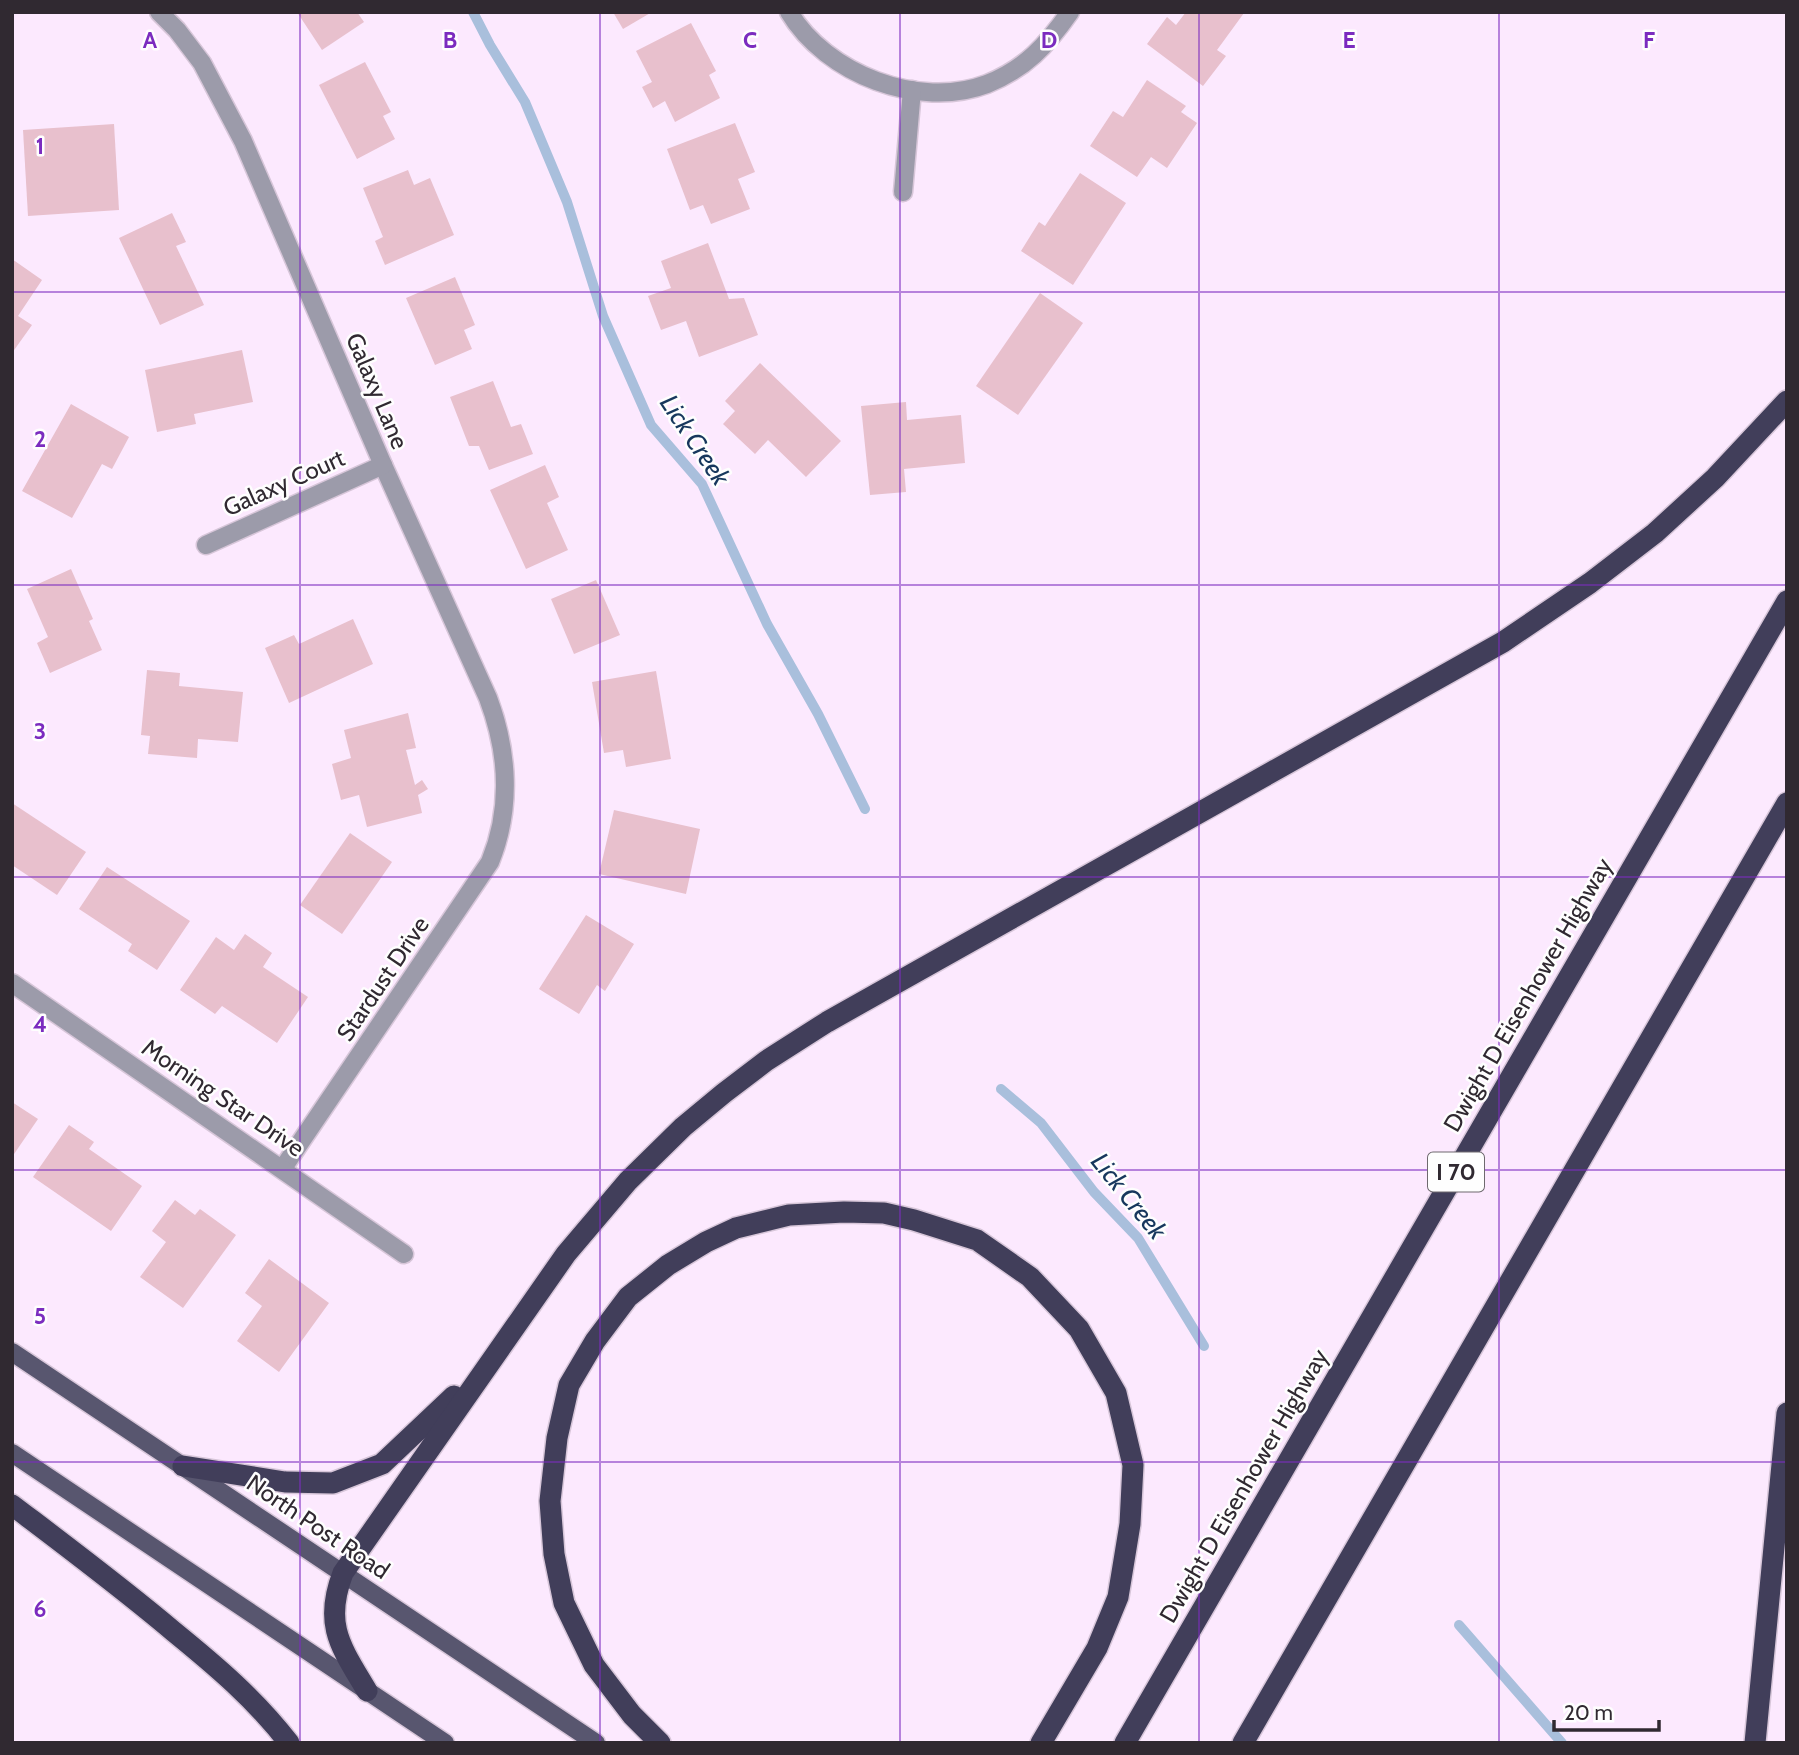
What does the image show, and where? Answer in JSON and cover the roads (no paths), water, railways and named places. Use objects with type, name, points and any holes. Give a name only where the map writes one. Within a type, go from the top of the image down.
[{"type":"highway","points":[[367,1691],[346,1656],[336,1632],[334,1595],[342,1573],[566,1254],[628,1181],[683,1127],[746,1076],[827,1022],[1503,642],[1590,583],[1655,533],[1715,478],[1787,401]]},
{"type":"highway","name":"Dwight D Eisenhower Highway","points":[[1125,1743],[1787,601]]},
{"type":"highway","points":[[1243,1743],[1787,803]]},
{"type":"highway","points":[[660,1743],[632,1715],[594,1665],[564,1603],[554,1555],[550,1502],[557,1438],[569,1385],[595,1341],[628,1297],[668,1265],[736,1228],[789,1215],[844,1212],[884,1213],[977,1240],[1030,1277],[1079,1329],[1116,1393],[1133,1465],[1130,1524],[1118,1597],[1097,1648],[1041,1743]]},
{"type":"highway","points":[[183,1466],[285,1482],[333,1483],[382,1464],[484,1368]]},
{"type":"highway","points":[[1755,1743],[1787,1413]]},
{"type":"highway","points":[[12,1505],[136,1600],[224,1673],[256,1702],[289,1743]]},
{"type":"main road","name":"North Post Road","points":[[12,1352],[596,1743]]},
{"type":"main road","points":[[12,1453],[445,1743]]},
{"type":"street","name":"Galaxy Lane","points":[[159,12],[193,49],[231,117],[492,710],[504,760],[504,808]]},
{"type":"street","points":[[789,12],[825,51],[864,75],[912,90],[960,91],[990,83],[1013,70],[1046,46],[1070,12]]},
{"type":"street","points":[[903,192],[912,90]]},
{"type":"street","name":"Galaxy Court","points":[[206,544],[383,465]]},
{"type":"street","name":"Stardust Drive","points":[[283,1168],[482,877],[499,837],[504,808]]},
{"type":"street","name":"Morning Star Drive","points":[[12,983],[404,1254]]},
{"type":"waterway","name":"Lick Creek","points":[[473,12],[525,102],[567,202],[603,316],[651,425],[702,484],[767,624],[818,714],[865,809]]},
{"type":"waterway","name":"Lick Creek","points":[[1001,1089],[1041,1123],[1094,1192],[1138,1238],[1204,1346]]},
{"type":"waterway","name":"Lick Creek","points":[[1459,1625],[1562,1743]]}]
